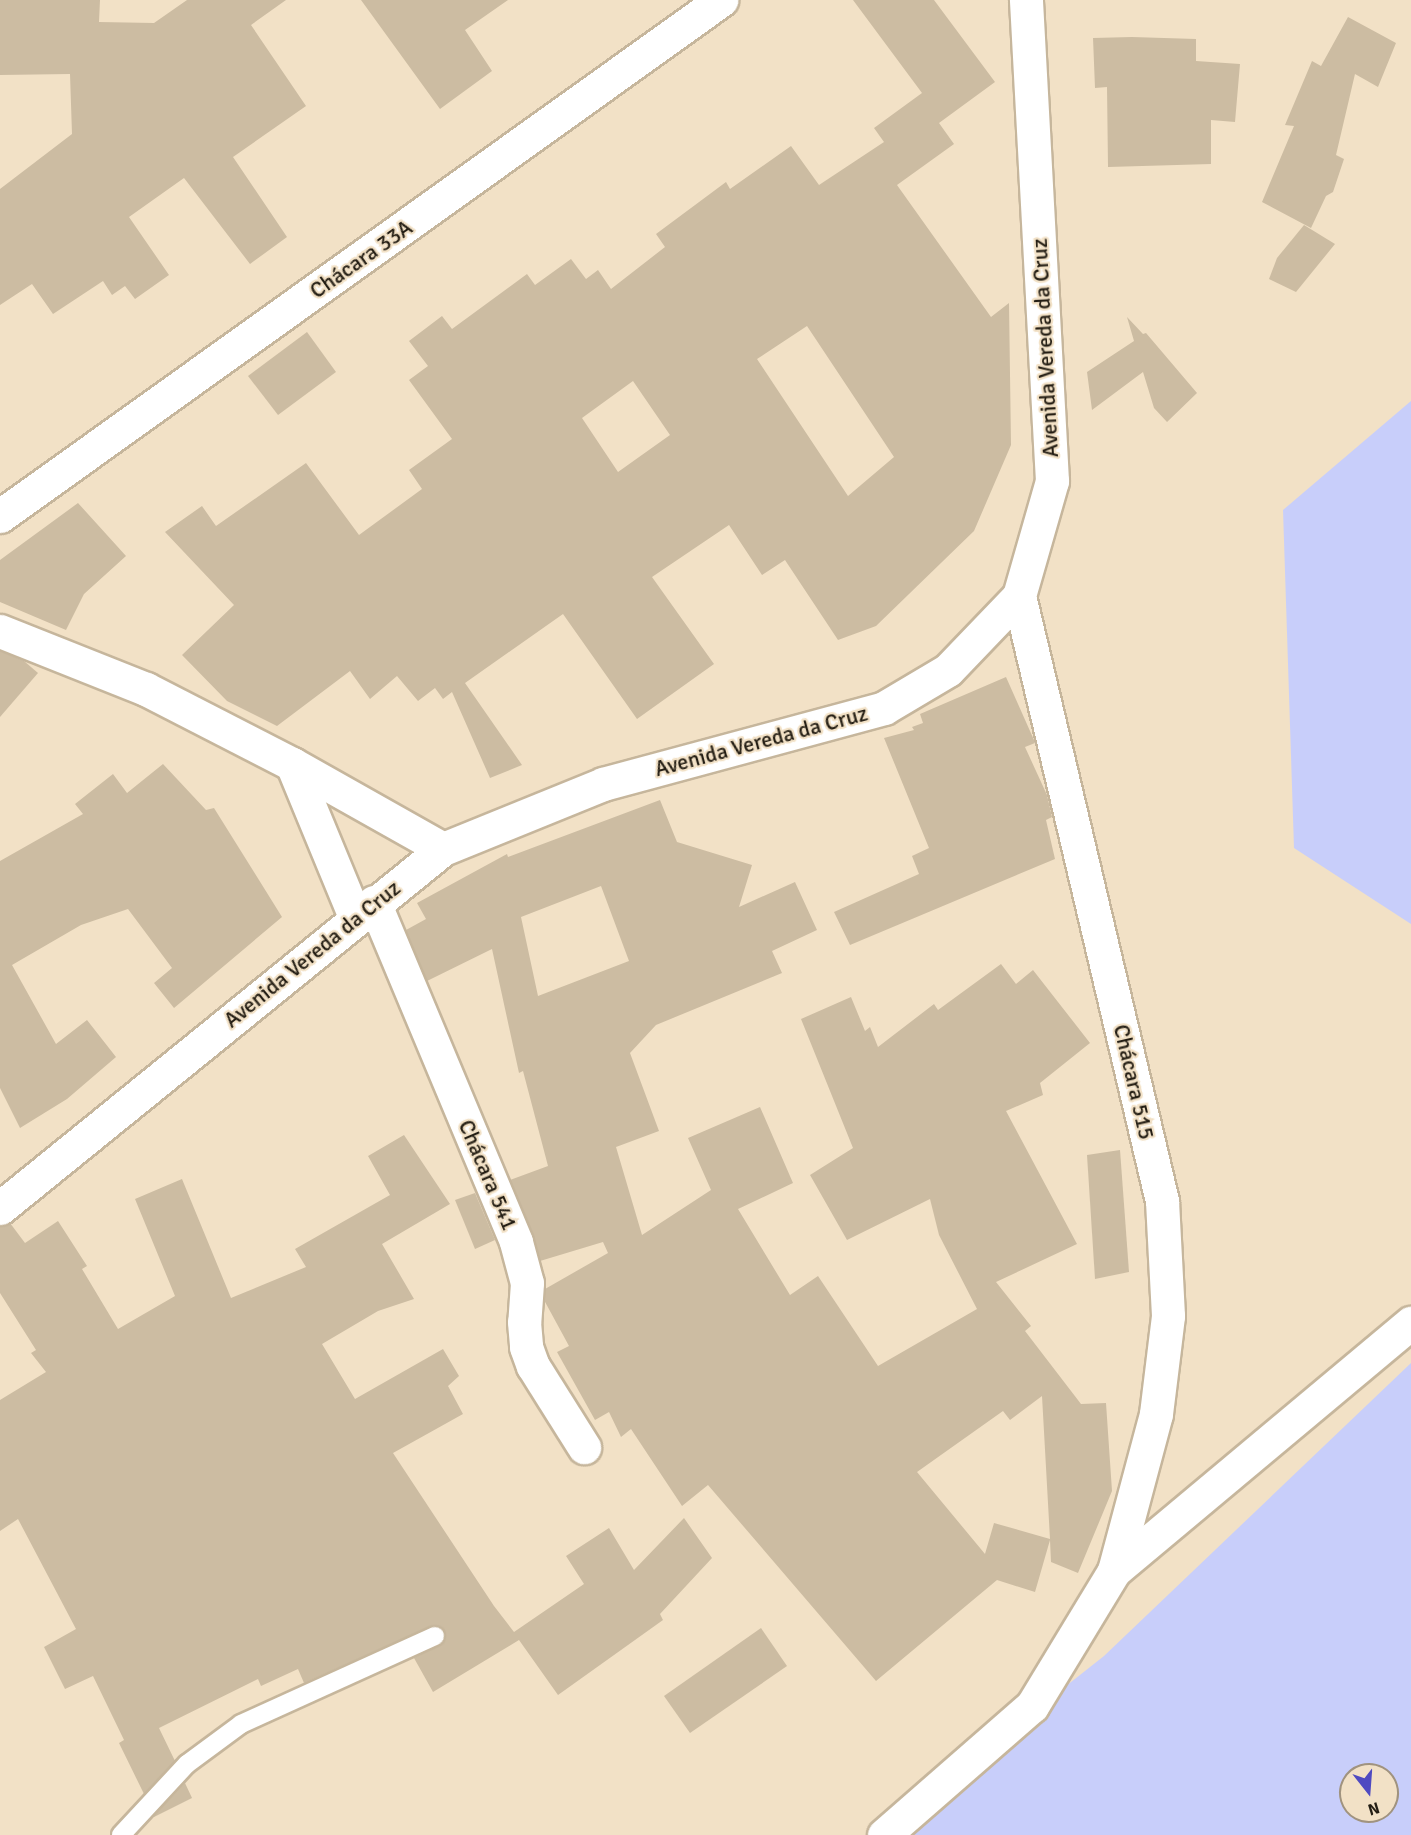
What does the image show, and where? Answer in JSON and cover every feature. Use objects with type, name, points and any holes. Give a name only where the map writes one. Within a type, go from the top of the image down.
[{"type":"street","name":"Chácara 33A","points":[[0,516],[721,0]]},
{"type":"street","name":"Avenida Vereda da Cruz","points":[[0,1208],[365,909],[443,849],[603,784],[884,708],[948,670],[1019,596],[1052,481],[1026,0]]},
{"type":"street","name":"Chácara 515","points":[[1019,596],[1162,1201],[1168,1316],[1156,1414],[1114,1571]]},
{"type":"street","points":[[0,631],[146,689],[292,764],[443,849]]},
{"type":"street","name":"Chácara 541","points":[[292,764],[365,909],[516,1242],[527,1283],[524,1323],[526,1347],[533,1366],[584,1447]]},
{"type":"street","points":[[885,1835],[1032,1706],[1114,1571],[1411,1323]]},
{"type":"lane","points":[[121,1835],[187,1764],[241,1724],[435,1636]]},
{"type":"shaded area","points":[[1411,401],[1411,924],[1294,848],[1283,510]]},
{"type":"shaded area","points":[[1411,1363],[1411,1835],[877,1835],[1104,1656]]},
{"type":"building","points":[[0,0],[100,0],[99,22],[154,23],[187,0],[286,0],[251,25],[306,106],[233,157],[287,237],[250,264],[184,178],[129,217],[169,275],[135,299],[125,286],[112,295],[103,281],[53,314],[32,284],[0,305],[0,189],[72,134],[70,74],[0,75]]},
{"type":"building","points":[[361,0],[508,0],[465,30],[492,71],[440,109]]},
{"type":"building","points":[[853,0],[934,0],[995,82],[939,123],[954,144],[897,185],[991,317],[1009,303],[1011,445],[974,531],[876,626],[838,640],[785,560],[762,575],[729,525],[652,577],[714,664],[637,719],[563,614],[465,683],[522,765],[490,778],[452,692],[443,699],[435,688],[418,701],[397,676],[370,699],[350,671],[277,726],[227,701],[182,655],[234,605],[165,532],[202,506],[216,526],[306,463],[359,535],[422,489],[409,470],[452,439],[409,380],[428,366],[409,341],[442,316],[452,329],[527,274],[535,285],[571,259],[586,279],[598,270],[611,289],[665,247],[656,234],[726,182],[730,189],[791,146],[819,185],[884,142],[874,128],[922,93]],"holes":[[[807,326],[894,457],[848,496],[757,359]],[[633,381],[670,435],[618,472],[582,418]]]},
{"type":"building","points":[[1348,17],[1396,43],[1378,87],[1355,74],[1336,155],[1344,159],[1333,192],[1326,196],[1311,228],[1262,202],[1294,126],[1285,125],[1312,61],[1321,66]]},
{"type":"building","points":[[1093,38],[1196,39],[1196,61],[1240,64],[1235,122],[1211,120],[1211,164],[1108,167],[1107,87],[1095,88]]},
{"type":"building","points":[[1304,225],[1335,244],[1296,292],[1269,279],[1277,258]]},
{"type":"building","points":[[1127,317],[1143,334],[1146,333],[1197,393],[1167,422],[1154,408],[1143,372],[1092,410],[1087,372],[1134,341]]},
{"type":"building","points":[[307,332],[336,372],[278,415],[248,376]]},
{"type":"building","points":[[78,503],[126,556],[84,594],[66,630],[0,602],[0,560]]},
{"type":"building","points":[[0,651],[24,661],[38,673],[0,717]]},
{"type":"building","points":[[1006,677],[1035,743],[1025,747],[1047,795],[1052,817],[1046,820],[1055,859],[850,945],[834,912],[919,874],[912,856],[929,848],[884,738],[914,730],[912,727],[923,723],[920,714]]},
{"type":"building","points":[[163,764],[206,810],[214,808],[282,917],[174,1008],[154,983],[172,968],[128,909],[81,925],[12,965],[56,1044],[87,1020],[116,1057],[67,1099],[20,1128],[0,1088],[0,861],[83,814],[75,804],[113,774],[127,793]]},
{"type":"building","points":[[660,800],[677,842],[752,865],[739,907],[795,882],[817,930],[772,951],[782,973],[656,1025],[630,1053],[659,1131],[616,1147],[642,1235],[711,1190],[688,1138],[760,1107],[793,1183],[738,1209],[790,1295],[818,1276],[878,1366],[977,1309],[939,1235],[930,1199],[847,1240],[810,1175],[853,1148],[801,1019],[851,997],[865,1031],[870,1027],[878,1047],[934,1004],[938,1010],[1001,964],[1016,984],[1033,970],[1090,1043],[1040,1083],[1043,1095],[1006,1111],[1077,1244],[996,1282],[1031,1326],[1025,1331],[1081,1404],[1106,1403],[1112,1491],[1078,1573],[1051,1562],[1050,1540],[1035,1592],[997,1580],[876,1681],[708,1485],[682,1506],[631,1429],[621,1437],[609,1412],[595,1420],[557,1352],[569,1346],[544,1300],[545,1289],[608,1253],[603,1242],[540,1261],[510,1180],[548,1166],[523,1071],[519,1073],[492,949],[427,981],[406,930],[426,919],[417,903],[507,854],[508,857]],"holes":[[[601,886],[629,961],[538,996],[521,917]],[[1042,1396],[1050,1539],[994,1523],[985,1554],[917,1472],[1003,1411],[1010,1420]]]},
{"type":"building","points":[[404,1135],[450,1204],[382,1244],[414,1299],[378,1311],[322,1344],[355,1399],[443,1349],[459,1376],[448,1386],[463,1414],[393,1453],[494,1606],[514,1632],[584,1584],[566,1556],[609,1528],[634,1570],[684,1518],[712,1558],[660,1614],[663,1620],[558,1695],[519,1640],[433,1692],[414,1658],[444,1642],[445,1631],[431,1626],[304,1683],[298,1669],[261,1686],[258,1679],[159,1728],[175,1761],[144,1794],[119,1743],[124,1740],[93,1676],[65,1689],[44,1647],[76,1629],[18,1519],[0,1531],[0,1400],[46,1372],[31,1353],[36,1350],[0,1293],[0,1226],[10,1223],[25,1243],[58,1221],[87,1266],[82,1269],[118,1329],[175,1296],[135,1199],[182,1179],[231,1298],[306,1267],[295,1249],[390,1195],[368,1156]]},
{"type":"building","points":[[1120,1150],[1129,1272],[1095,1279],[1087,1155]]},
{"type":"building","points":[[475,1193],[495,1240],[475,1249],[455,1200]]},
{"type":"building","points":[[761,1628],[787,1666],[690,1733],[664,1696]]},
{"type":"building","points":[[185,1783],[192,1798],[154,1817],[154,1816]]}]
